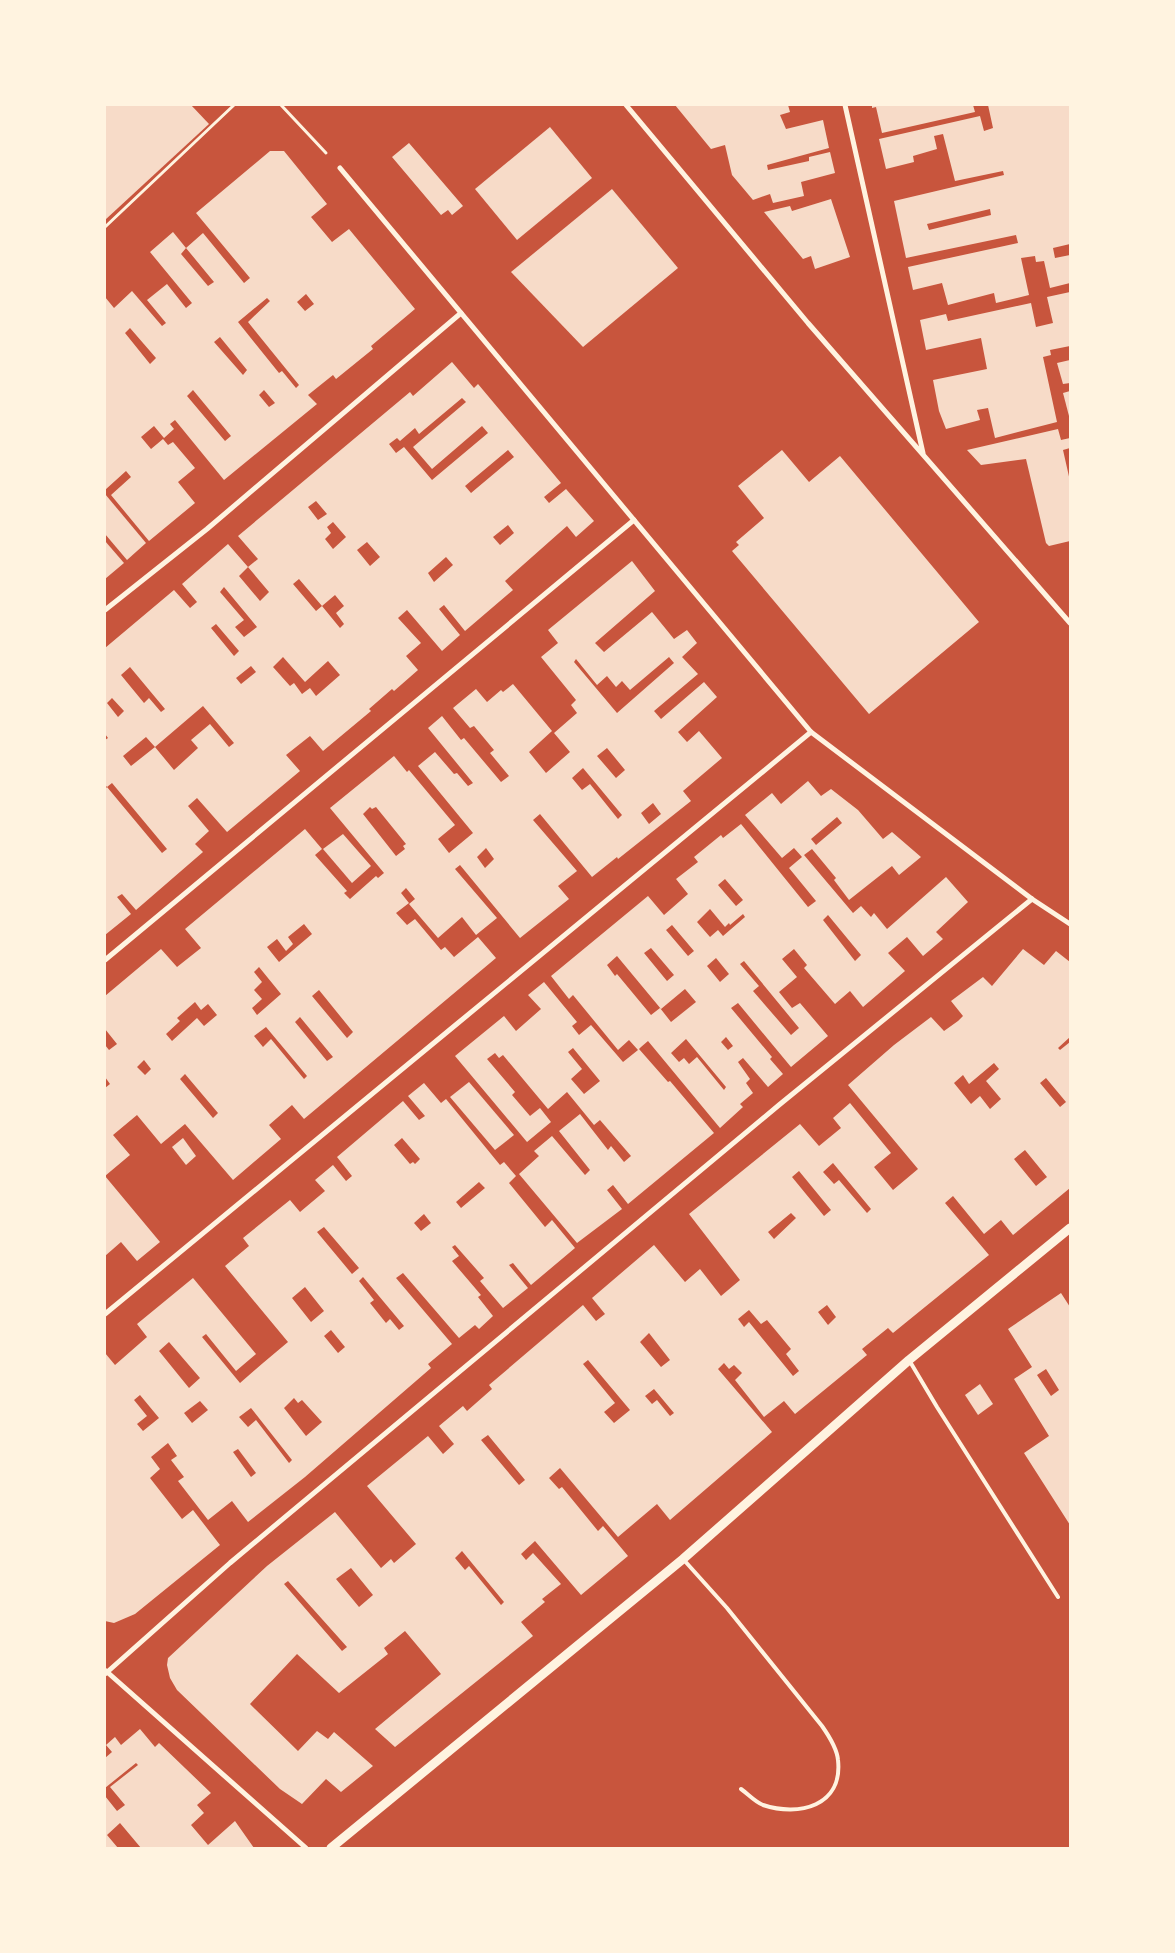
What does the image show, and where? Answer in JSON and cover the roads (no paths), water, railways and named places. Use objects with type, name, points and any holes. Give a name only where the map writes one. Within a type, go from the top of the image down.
[{"type":"street","points":[[626,105],[808,322],[1070,623]]},
{"type":"street","points":[[846,105],[923,454]]},
{"type":"street","points":[[340,168],[811,732],[1032,899],[1070,924]]},
{"type":"street","points":[[105,610],[207,528],[460,313]]},
{"type":"street","points":[[105,960],[634,520]]},
{"type":"street","points":[[105,1314],[811,732]]},
{"type":"street","points":[[306,1848],[106,1672],[230,1563],[779,1105],[1032,899]]},
{"type":"street","points":[[331,1848],[683,1559],[909,1360],[1070,1228]]},
{"type":"lane","points":[[909,1360],[1058,1596]]},
{"type":"lane","points":[[683,1559],[726,1608],[822,1726],[833,1742],[838,1760],[838,1778],[831,1793],[819,1804],[799,1809],[782,1809],[761,1805],[741,1789]]}]
